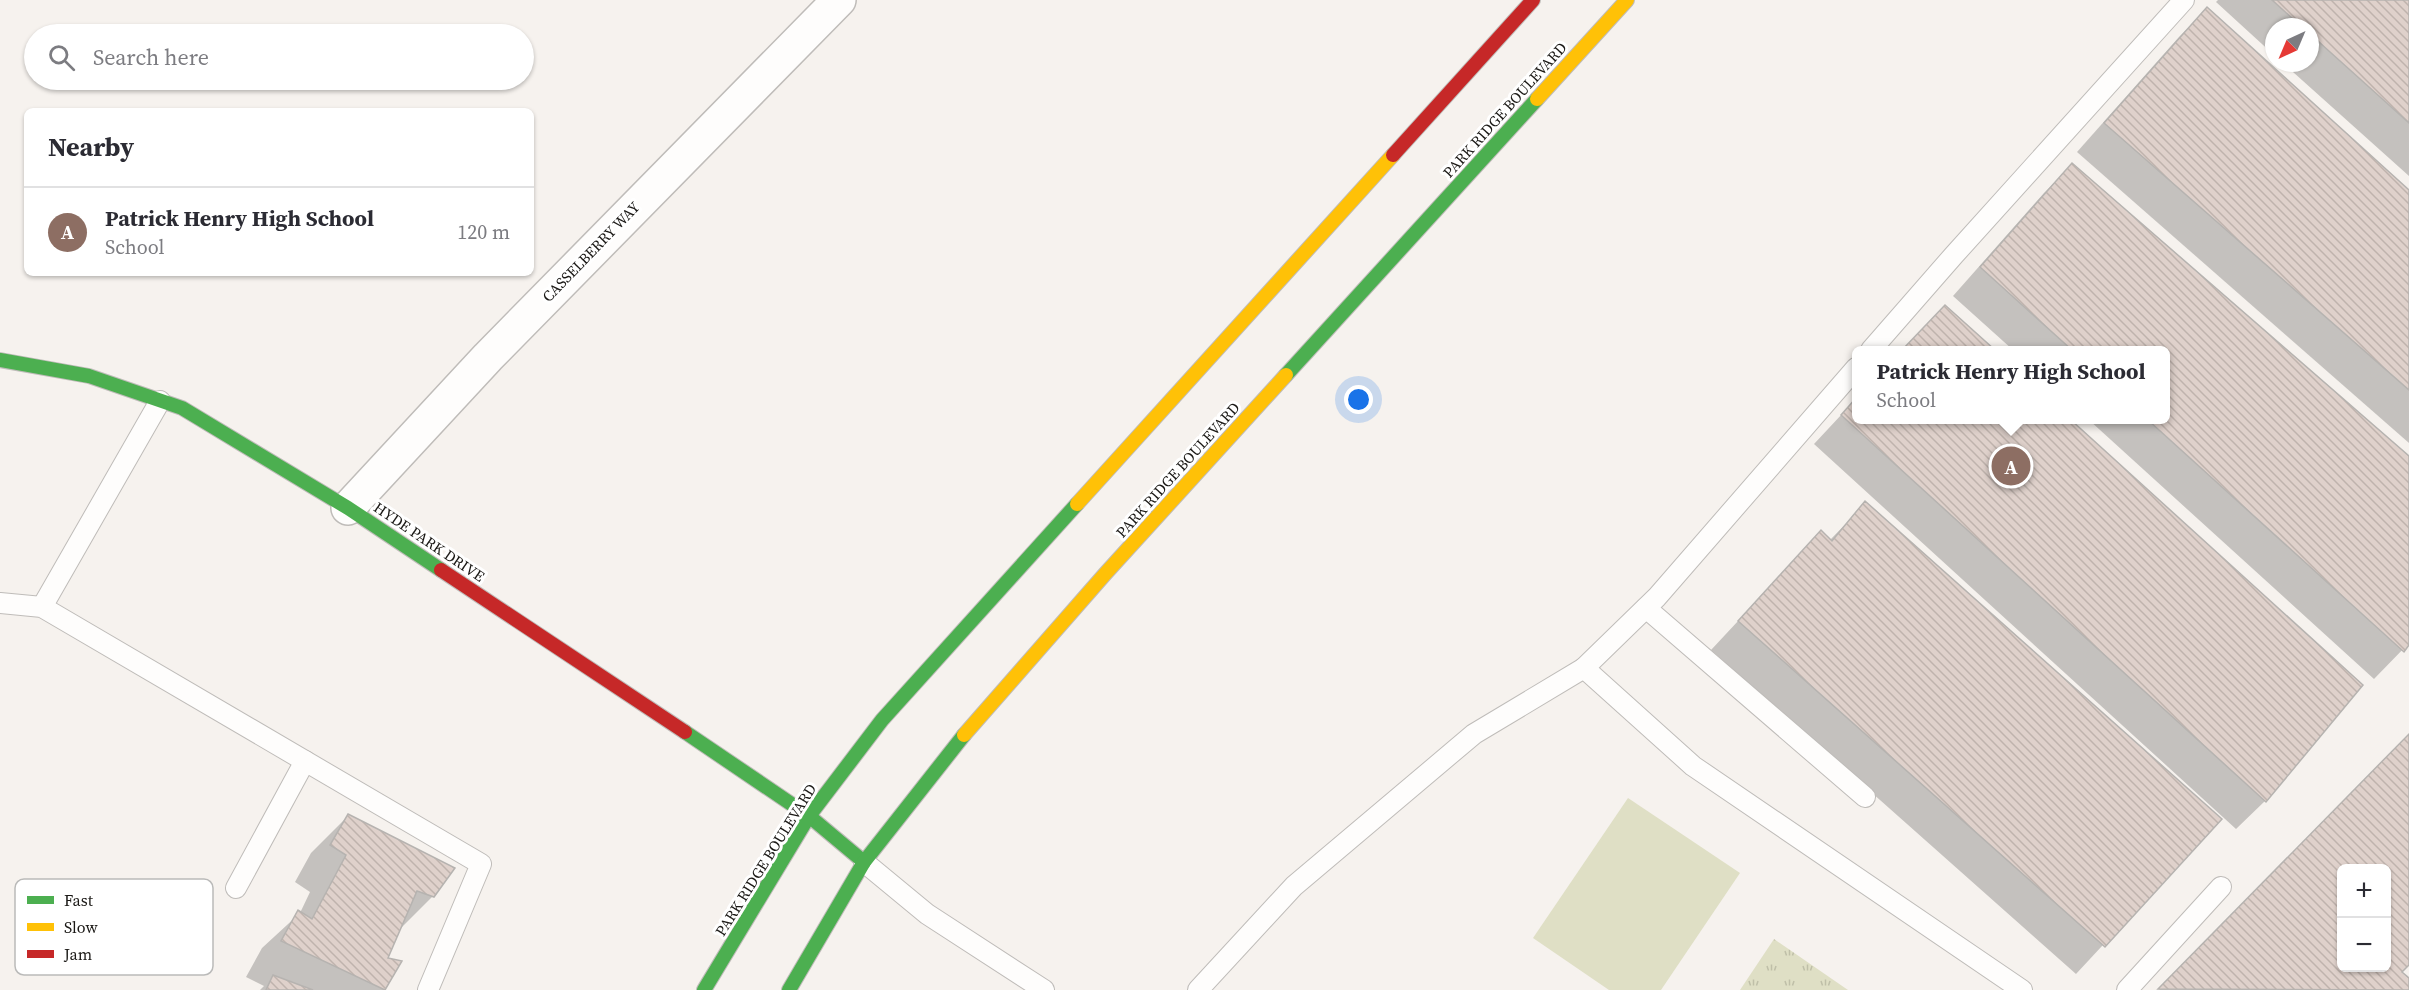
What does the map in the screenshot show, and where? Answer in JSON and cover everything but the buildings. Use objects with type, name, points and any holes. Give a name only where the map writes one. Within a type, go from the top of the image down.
[{"type":"main road","name":"PARK RIDGE BOULEVARD","points":[[704,990],[809,816],[882,720],[1533,0]]},
{"type":"main road","name":"PARK RIDGE BOULEVARD","points":[[789,990],[864,862],[980,716],[1105,574],[1627,0]]},
{"type":"main road","name":"HYDE PARK DRIVE","points":[[0,360],[90,376],[182,408],[348,508],[809,816],[864,862]]},
{"type":"street","name":"CASSELBERRY WAY","points":[[348,508],[488,357],[839,0]]},
{"type":"lane","points":[[1875,346],[1954,255],[2184,0]]},
{"type":"lane","points":[[1198,990],[1294,885],[1465,742],[1584,668],[1658,597],[1852,374]]},
{"type":"lane","points":[[42,607],[160,401]]},
{"type":"lane","points":[[0,603],[42,607],[481,864],[428,990]]},
{"type":"lane","points":[[1646,608],[1865,797]]},
{"type":"lane","points":[[1584,668],[1693,766],[2022,990]]},
{"type":"lane","points":[[236,888],[305,761]]},
{"type":"lane","points":[[864,862],[927,914],[1044,990]]},
{"type":"lane","points":[[2127,990],[2221,887]]},
{"type":"green space","points":[[1628,798],[1740,873],[1661,990],[1609,990],[1533,938]]},
{"type":"green space","points":[[1774,939],[1848,990],[1740,990]]},
{"type":"traffic: fast","points":[[1286,375],[1537,99]]},
{"type":"traffic: fast","points":[[0,360],[89,376],[182,408],[348,508],[441,570]]},
{"type":"traffic: fast","points":[[704,990],[809,816],[882,720],[1077,504]]},
{"type":"traffic: fast","points":[[685,732],[809,816],[864,862]]},
{"type":"traffic: fast","points":[[789,990],[864,862],[964,735]]},
{"type":"traffic: slow","points":[[1537,99],[1627,0]]},
{"type":"traffic: slow","points":[[1077,504],[1393,155]]},
{"type":"traffic: slow","points":[[964,735],[1105,574],[1286,375]]},
{"type":"traffic: jam","points":[[1393,155],[1533,0]]},
{"type":"traffic: jam","points":[[441,570],[685,732]]},
{"type":"place","name":"Patrick Henry High School","points":[[2011,466]]}]
